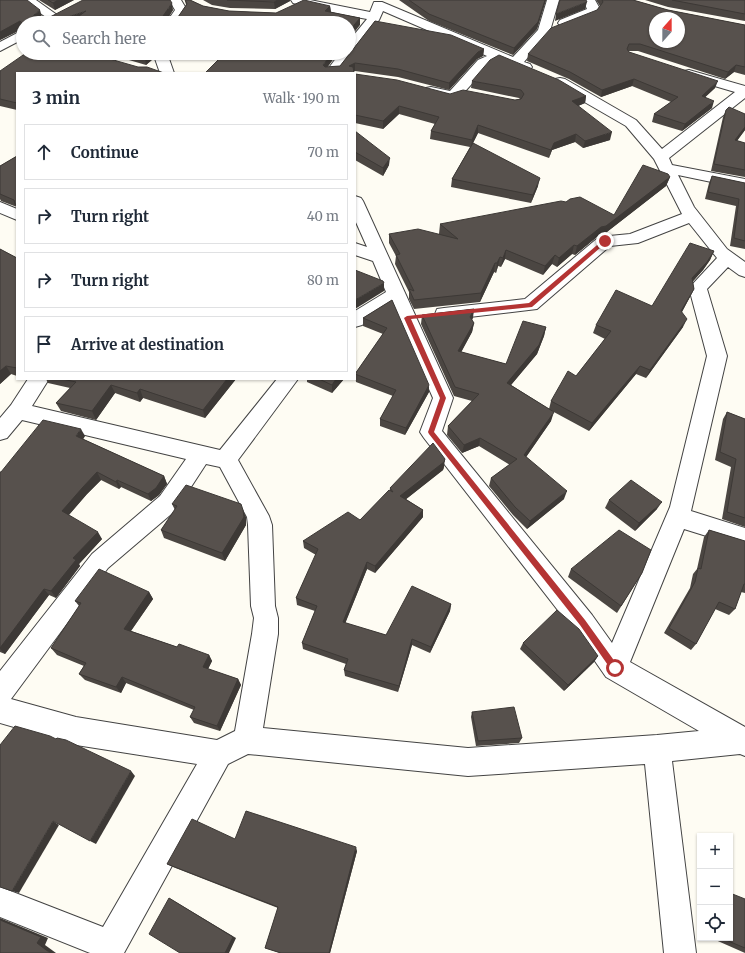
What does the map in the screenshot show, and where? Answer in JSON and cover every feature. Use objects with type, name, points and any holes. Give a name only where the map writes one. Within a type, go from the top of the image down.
[{"type":"street","points":[[28,0],[44,16]]},
{"type":"street","points":[[175,0],[181,10],[177,16]]},
{"type":"street","points":[[516,62],[544,31],[553,0]]},
{"type":"street","points":[[544,31],[590,13],[594,9],[589,0]]},
{"type":"street","points":[[296,3],[317,6],[380,5],[497,56],[516,62],[536,71]]},
{"type":"street","points":[[356,40],[380,5]]},
{"type":"street","points":[[56,16],[65,11]]},
{"type":"street","points":[[0,31],[16,33]]},
{"type":"street","points":[[0,47],[16,38]]},
{"type":"street","points":[[419,88],[447,96],[454,95],[483,63],[497,56]]},
{"type":"street","points":[[162,60],[166,72]]},
{"type":"street","points":[[333,72],[342,60]]},
{"type":"street","points":[[674,69],[745,90]]},
{"type":"street","points":[[550,77],[563,83],[631,123],[663,163],[686,208],[716,248],[745,271]]},
{"type":"street","points":[[663,163],[745,90]]},
{"type":"street","points":[[458,91],[472,94]]},
{"type":"street","points":[[663,163],[745,184]]},
{"type":"street","points":[[356,203],[396,294],[420,316],[443,398],[431,432],[583,623],[615,668],[743,741]]},
{"type":"street","points":[[0,207],[16,215]]},
{"type":"street","points":[[420,316],[530,305],[605,241],[632,239],[692,216]]},
{"type":"street","points":[[356,249],[380,256]]},
{"type":"street","points":[[615,668],[683,499],[717,356],[698,288],[727,258]]},
{"type":"street","points":[[356,319],[396,294]]},
{"type":"street","points":[[0,432],[18,410],[37,380]]},
{"type":"street","points":[[18,410],[219,459],[226,458],[287,380]]},
{"type":"street","points":[[0,692],[100,561],[168,503],[200,455]]},
{"type":"street","points":[[226,458],[258,516],[260,525],[263,606],[266,618],[265,634],[247,740]]},
{"type":"street","points":[[677,517],[745,538]]},
{"type":"street","points":[[0,710],[76,731],[218,754]]},
{"type":"street","points":[[0,902],[108,949],[218,754],[247,740],[468,762],[657,749],[743,741]]},
{"type":"street","points":[[657,749],[680,953]]},
{"type":"building","points":[[0,0],[27,0],[40,10],[34,16],[16,16],[16,23],[0,32]]},
{"type":"building","points":[[48,0],[58,0],[53,3]]},
{"type":"building","points":[[83,0],[170,0],[172,3],[163,16],[79,16],[86,11],[71,16],[52,16]]},
{"type":"building","points":[[185,0],[190,0],[203,6],[229,11],[276,13],[304,0],[330,6],[325,11],[350,16],[179,16],[187,4]]},
{"type":"building","points":[[227,0],[278,0],[274,2]]},
{"type":"building","points":[[409,0],[545,0],[538,22],[514,48],[429,14]]},
{"type":"building","points":[[560,0],[586,0],[587,2],[556,14]]},
{"type":"building","points":[[602,0],[633,0],[678,12],[649,12],[649,47],[640,44],[629,44],[627,49],[629,52],[718,81],[702,96],[714,101],[685,124],[654,114],[678,97],[634,79],[602,90],[570,72],[528,54],[551,28],[597,10],[603,2]]},
{"type":"building","points":[[672,0],[745,0],[745,14]]},
{"type":"building","points":[[685,13],[745,25],[745,67],[736,65],[728,72],[653,48],[685,48]]},
{"type":"building","points":[[356,17],[360,18],[356,23]]},
{"type":"building","points":[[375,21],[451,35],[484,49],[478,52],[449,83],[398,69],[355,63],[349,66],[353,67],[354,72],[206,72],[218,60],[327,60],[323,65],[325,67],[340,66],[345,60],[356,60],[356,45]]},
{"type":"building","points":[[499,55],[559,80],[586,96],[572,101],[612,132],[585,141],[576,134],[554,143],[551,150],[478,125],[472,140],[431,131],[439,117],[399,106],[383,121],[356,115],[356,74],[397,80],[450,94],[463,90],[515,100],[521,99],[524,94],[521,90],[472,81],[490,60]]},
{"type":"building","points":[[16,60],[114,60],[138,67],[147,67],[161,72],[16,72],[16,103],[0,99],[0,71]]},
{"type":"building","points":[[729,107],[745,114],[745,127],[735,140],[745,143],[745,170],[714,164],[726,110]]},
{"type":"building","points":[[356,132],[390,158],[383,168],[356,153]]},
{"type":"building","points":[[473,143],[540,178],[533,195],[452,179]]},
{"type":"building","points":[[16,157],[16,204],[14,200],[0,194],[0,166]]},
{"type":"building","points":[[643,165],[668,174],[670,177],[606,226],[601,227],[577,246],[574,245],[559,258],[555,255],[545,266],[506,250],[503,258],[500,257],[497,263],[495,263],[481,293],[414,300],[409,289],[414,291],[396,255],[400,254],[389,234],[418,229],[458,239],[440,224],[561,201],[566,202],[570,199],[580,197],[614,215]]},
{"type":"building","points":[[712,176],[745,183],[745,241],[734,238],[739,199],[708,192]]},
{"type":"building","points":[[690,243],[714,251],[707,262],[692,278],[694,289],[681,311],[687,319],[650,370],[640,366],[592,423],[551,401],[568,371],[576,376],[611,331],[596,325],[616,290],[652,306]]},
{"type":"building","points":[[0,249],[16,257],[16,368],[6,366],[0,371]]},
{"type":"building","points":[[356,270],[383,281],[384,283],[356,299]]},
{"type":"building","points":[[392,300],[429,385],[406,428],[380,419],[396,390],[356,374],[387,328],[363,318]]},
{"type":"building","points":[[474,309],[470,317],[474,323],[458,351],[506,364],[523,321],[546,327],[539,345],[507,383],[554,412],[524,455],[567,491],[530,521],[515,507],[491,478],[517,459],[480,438],[464,445],[448,426],[479,394],[455,387],[422,315]]},
{"type":"building","points":[[67,380],[226,380],[203,410],[140,389],[137,393],[111,385],[92,411],[56,403],[76,382]]},
{"type":"building","points":[[321,380],[335,380],[332,385]]},
{"type":"building","points":[[727,412],[745,419],[745,518],[727,512],[736,459],[720,452]]},
{"type":"building","points":[[43,420],[81,429],[76,436],[164,476],[156,488],[148,494],[117,480],[116,482],[97,472],[62,511],[98,532],[73,558],[76,560],[51,591],[44,589],[0,648],[0,472]]},
{"type":"building","points":[[433,443],[445,459],[444,462],[400,496],[423,510],[375,566],[367,562],[343,622],[386,635],[412,586],[451,604],[431,647],[412,639],[399,686],[344,670],[348,659],[302,643],[317,606],[296,598],[318,549],[303,541],[348,512],[360,520],[389,490],[393,492],[390,488]]},
{"type":"building","points":[[631,480],[662,502],[639,523],[609,500]]},
{"type":"building","points":[[186,485],[241,504],[244,517],[222,553],[161,530],[177,506],[172,504]]},
{"type":"building","points":[[619,530],[651,550],[642,573],[621,606],[571,569]]},
{"type":"building","points":[[709,530],[745,541],[745,584],[735,609],[719,602],[696,644],[669,628],[695,582],[698,568],[701,569]]},
{"type":"building","points":[[99,569],[149,592],[124,629],[177,647],[179,644],[209,655],[203,667],[238,679],[217,726],[190,717],[195,707],[122,677],[116,687],[79,674],[86,663],[51,648],[81,603],[75,601]]},
{"type":"building","points":[[557,610],[579,629],[598,656],[568,685],[523,643]]},
{"type":"building","points":[[514,707],[522,738],[478,741],[472,712]]},
{"type":"building","points":[[15,726],[56,739],[66,740],[131,771],[90,841],[53,821],[12,891],[0,887],[0,745]]},
{"type":"building","points":[[246,811],[356,847],[329,953],[281,953],[265,948],[278,907],[167,864],[192,819],[235,839]]},
{"type":"building","points":[[733,894],[745,899],[745,948],[728,941],[733,941]]},
{"type":"building","points":[[169,898],[233,937],[225,953],[180,953],[149,934]]},
{"type":"building","points":[[0,920],[41,937],[37,943],[50,953],[0,953]]},
{"type":"route","points":[[605,241],[534,304],[407,318],[443,398],[431,432],[583,623],[615,668]]}]
